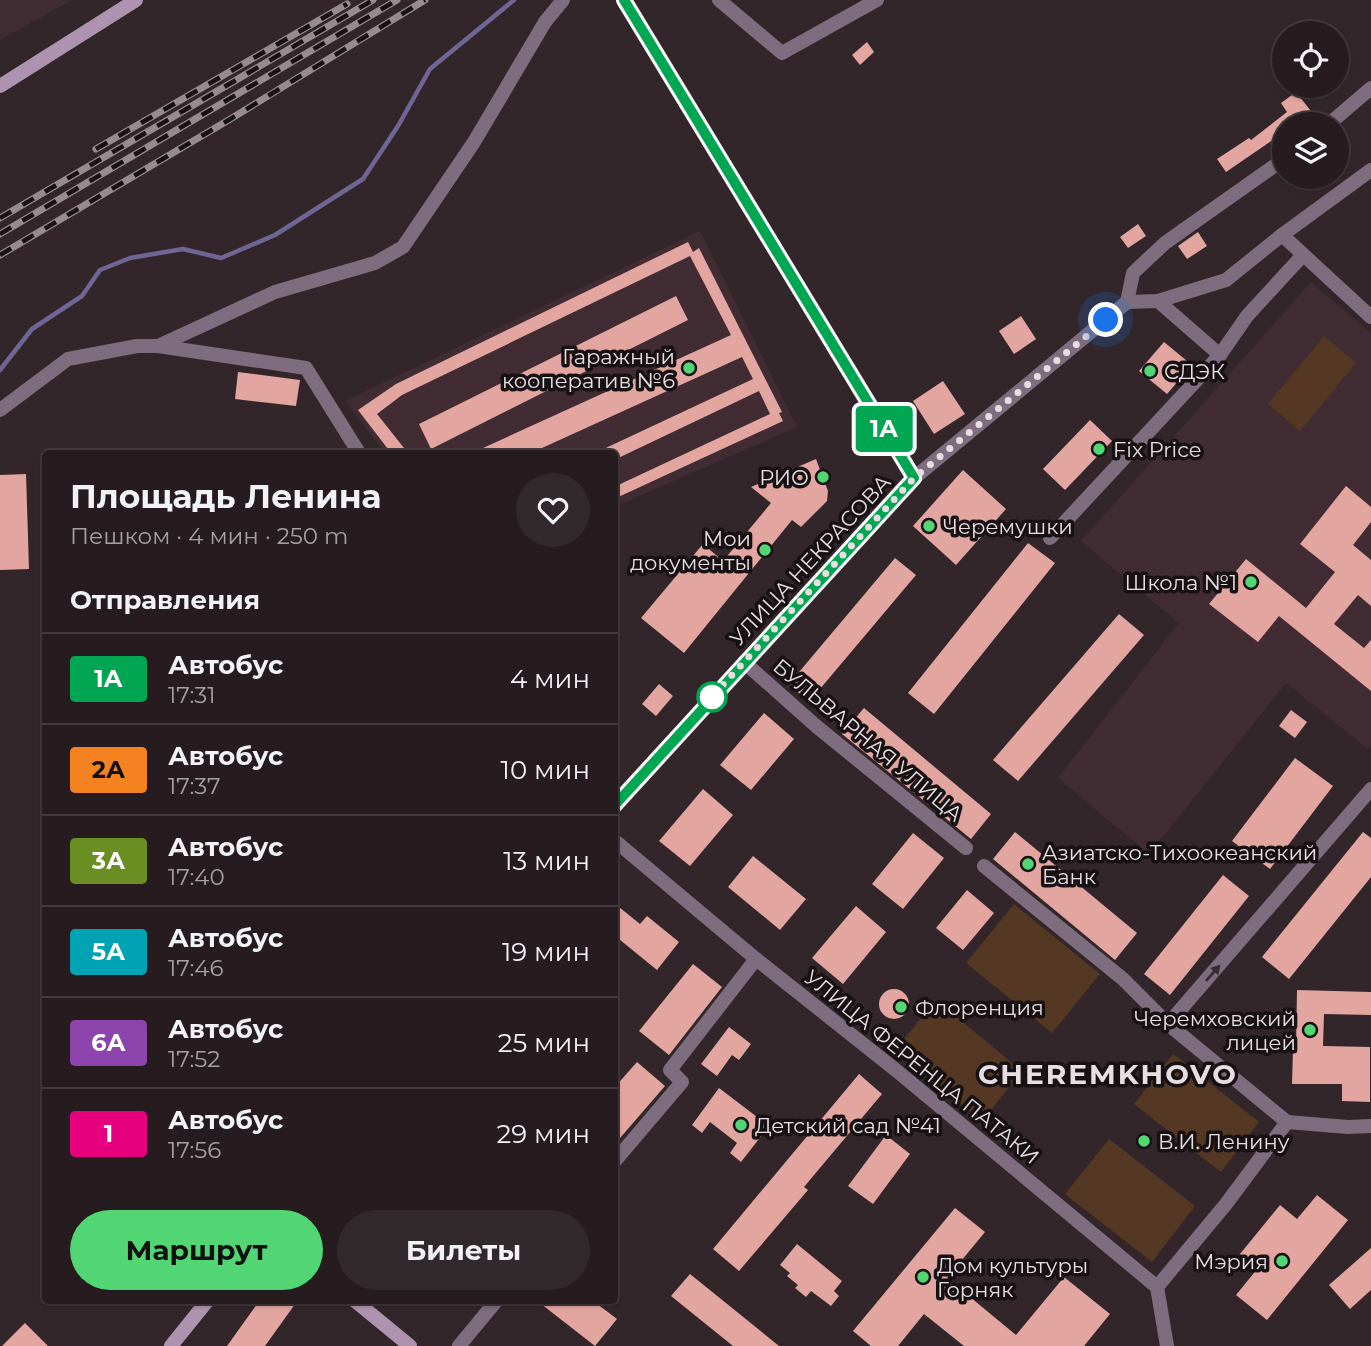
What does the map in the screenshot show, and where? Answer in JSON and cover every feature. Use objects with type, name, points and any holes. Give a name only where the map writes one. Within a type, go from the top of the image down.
[{"type":"main road","points":[[0,86],[136,0]]},
{"type":"main road","points":[[624,0],[914,478]]},
{"type":"main road","name":"УЛИЦА НЕКРАСОВА","points":[[618,801],[914,478]]},
{"type":"main road","points":[[171,1346],[205,1304]]},
{"type":"main road","points":[[359,1304],[410,1346]]},
{"type":"street","points":[[158,346],[275,292],[375,263],[403,247],[474,142],[545,22],[564,0]]},
{"type":"street","points":[[719,0],[782,53],[877,0]]},
{"type":"street","points":[[1343,112],[1371,88]]},
{"type":"street","points":[[1272,168],[1157,250],[1133,273],[1127,302],[1158,301],[1226,280],[1371,170]]},
{"type":"street","points":[[1282,235],[1371,317]]},
{"type":"street","points":[[1051,538],[1220,355],[1247,316],[1303,256]]},
{"type":"street","points":[[1158,301],[1220,355]]},
{"type":"street","name":"УЛИЦА НЕКРАСОВА","points":[[914,478],[1127,302]]},
{"type":"street","points":[[0,410],[68,359],[137,346],[158,346],[306,368],[357,450]]},
{"type":"street","name":"БУЛЬВАРНАЯ УЛИЦА","points":[[744,662],[816,726],[966,848]]},
{"type":"street","points":[[1168,1024],[1371,789]]},
{"type":"street","name":"УЛИЦА ФЕРЕНЦА ПАТАКИ","points":[[618,844],[756,960],[897,1070],[1157,1287]]},
{"type":"street","points":[[984,866],[1123,979],[1168,1024],[1287,1122],[1371,1126]]},
{"type":"street","points":[[618,1157],[682,1082],[670,1070],[756,960]]},
{"type":"street","points":[[1167,1346],[1157,1287],[1226,1203],[1287,1122]]},
{"type":"street","points":[[459,1346],[494,1304]]},
{"type":"shaded area","points":[[0,0],[72,0],[0,40]]},
{"type":"shaded area","points":[[700,231],[797,427],[618,505],[618,450],[383,450],[345,401]]},
{"type":"shaded area","name":"Школа №1","points":[[1311,282],[1371,333],[1371,745],[1368,749],[1286,683],[1149,854],[1058,778],[1179,623],[1081,541]]},
{"type":"shaded area","points":[[1324,336],[1356,363],[1300,431],[1268,404]]},
{"type":"shaded area","points":[[1014,904],[1100,974],[1052,1033],[966,963]]},
{"type":"shaded area","points":[[936,1000],[1022,1071],[982,1121],[895,1050]]},
{"type":"shaded area","points":[[1173,1054],[1259,1122],[1221,1172],[1134,1104]]},
{"type":"shaded area","points":[[1109,1139],[1195,1206],[1152,1262],[1065,1194]]},
{"type":"building","points":[[867,42],[874,52],[860,65],[852,55]]},
{"type":"building","points":[[1288,98],[1301,98],[1312,112],[1287,112],[1281,103]]},
{"type":"building","points":[[1272,124],[1272,140],[1226,172],[1217,159],[1249,138],[1251,140]]},
{"type":"building","points":[[1138,224],[1146,236],[1128,248],[1120,237]]},
{"type":"building","points":[[1198,232],[1207,246],[1187,259],[1178,246]]},
{"type":"building","name":"Гаражный кооператив №6","points":[[688,242],[693,252],[699,248],[782,412],[779,413],[783,421],[618,497],[618,485],[770,414],[759,391],[618,458],[618,450],[601,450],[753,379],[742,357],[538,450],[479,450],[731,335],[690,256],[402,395],[377,414],[406,450],[389,450],[358,410],[396,384]]},
{"type":"building","points":[[676,296],[688,320],[431,449],[419,424]]},
{"type":"building","points":[[1021,316],[1036,339],[1014,354],[999,331]]},
{"type":"building","points":[[1164,342],[1192,365],[1167,394],[1139,371]]},
{"type":"building","points":[[238,372],[300,380],[296,406],[235,399]]},
{"type":"building","points":[[943,381],[965,414],[934,434],[913,401]]},
{"type":"building","points":[[1090,420],[1112,441],[1065,490],[1043,469]]},
{"type":"building","points":[[816,459],[828,491],[827,501],[801,527],[792,520],[684,653],[641,618],[703,544],[723,561],[771,503],[751,487]]},
{"type":"building","points":[[963,470],[1006,509],[956,565],[913,526]]},
{"type":"building","points":[[26,474],[29,569],[0,570],[0,475]]},
{"type":"building","points":[[1346,486],[1371,507],[1371,522],[1353,545],[1371,560],[1371,606],[1358,595],[1334,624],[1364,648],[1371,640],[1371,691],[1279,616],[1258,642],[1209,604],[1246,559],[1306,608],[1335,572],[1300,544]]},
{"type":"building","points":[[1028,543],[1055,563],[934,714],[908,693]]},
{"type":"building","points":[[895,558],[916,575],[809,702],[789,684]]},
{"type":"building","points":[[1119,614],[1144,635],[1018,781],[993,760]]},
{"type":"building","points":[[659,684],[673,696],[656,716],[642,704]]},
{"type":"building","points":[[864,708],[991,814],[971,839],[842,734]]},
{"type":"building","points":[[1291,710],[1307,722],[1295,738],[1279,726]]},
{"type":"building","points":[[764,713],[794,739],[751,790],[720,765]]},
{"type":"building","points":[[1295,758],[1333,786],[1270,869],[1232,841]]},
{"type":"building","points":[[703,789],[733,815],[690,866],[659,841]]},
{"type":"building","points":[[1015,832],[1137,933],[1115,960],[993,859]]},
{"type":"building","points":[[1363,832],[1371,838],[1371,877],[1289,979],[1262,957]]},
{"type":"building","points":[[913,833],[944,858],[903,909],[872,884]]},
{"type":"building","points":[[753,856],[806,899],[780,930],[728,887]]},
{"type":"building","points":[[1223,875],[1249,896],[1170,995],[1144,974]]},
{"type":"building","points":[[967,890],[994,913],[963,950],[936,928]]},
{"type":"building","points":[[618,906],[640,924],[647,916],[679,942],[657,970],[618,938]]},
{"type":"building","points":[[856,906],[886,932],[843,984],[812,958]]},
{"type":"building","points":[[693,964],[722,987],[669,1055],[639,1031]]},
{"type":"building","points":[[894,989],[905,993],[909,1004],[905,1015],[894,1019],[883,1015],[879,1004],[883,993]]},
{"type":"building","name":"Черемховский лицей","points":[[1297,990],[1371,992],[1371,1015],[1324,1014],[1323,1046],[1370,1047],[1370,1102],[1342,1101],[1342,1084],[1292,1084],[1293,1049],[1296,1049]]},
{"type":"building","points":[[729,1027],[751,1044],[739,1060],[732,1055],[717,1076],[701,1064]]},
{"type":"building","points":[[637,1062],[665,1086],[618,1140],[618,1083]]},
{"type":"building","points":[[859,1074],[882,1094],[804,1187],[808,1190],[739,1271],[713,1249]]},
{"type":"building","name":"Детский сад №41","points":[[719,1088],[769,1126],[741,1162],[730,1153],[737,1143],[710,1122],[702,1133],[692,1125]]},
{"type":"building","points":[[886,1135],[910,1154],[873,1204],[848,1186]]},
{"type":"building","name":"Мэрия","points":[[1317,1195],[1348,1220],[1267,1320],[1236,1295],[1258,1268],[1240,1254],[1280,1205],[1297,1219]]},
{"type":"building","name":"Дом культуры Горняк","points":[[955,1208],[985,1232],[947,1278],[1016,1335],[1064,1277],[1110,1314],[1084,1346],[964,1346],[924,1314],[898,1346],[871,1346],[853,1331]]},
{"type":"building","points":[[797,1244],[842,1281],[834,1291],[839,1296],[831,1306],[811,1291],[806,1297],[795,1288],[798,1285],[787,1276],[790,1273],[780,1265]]},
{"type":"building","points":[[1371,1248],[1371,1290],[1350,1309],[1329,1285]]},
{"type":"building","points":[[690,1274],[779,1346],[733,1346],[671,1296]]},
{"type":"building","points":[[257,1304],[295,1304],[265,1346],[227,1346]]},
{"type":"building","points":[[541,1304],[597,1304],[617,1319],[595,1346]]},
{"type":"building","points":[[25,1323],[48,1346],[2,1346]]},
{"type":"waterway","points":[[0,370],[32,329],[82,296],[100,270],[130,258],[183,249],[221,258],[275,235],[363,179],[398,126],[430,69],[514,0]]},
{"type":"railway","points":[[0,218],[373,0]]},
{"type":"railway","points":[[0,234],[397,0]]},
{"type":"railway","points":[[0,255],[425,0]]},
{"type":"railway","points":[[96,149],[347,4]]},
{"type":"bus line","name":"1А","points":[[618,801],[914,478],[624,0]]},
{"type":"place","name":"Гаражный кооператив №6","points":[[689,368]]},
{"type":"place","name":"СДЭК","points":[[1150,371]]},
{"type":"place","name":"Fix Price","points":[[1099,449]]},
{"type":"place","name":"РИО","points":[[823,477]]},
{"type":"place","name":"Черемушки","points":[[929,526]]},
{"type":"place","name":"Мои документы","points":[[765,550]]},
{"type":"place","name":"Школа №1","points":[[1251,582]]},
{"type":"place","name":"Азиатско-Тихоокеанский Банк","points":[[1028,864]]},
{"type":"place","name":"Флоренция","points":[[901,1007]]},
{"type":"place","name":"Черемховский лицей","points":[[1310,1030]]},
{"type":"place","name":"Детский сад №41","points":[[741,1125]]},
{"type":"place","name":"В.И. Ленину","points":[[1144,1141]]},
{"type":"place","name":"Мэрия","points":[[1282,1261]]},
{"type":"place","name":"Дом культуры Горняк","points":[[923,1277]]},
{"type":"district","name":"CHEREMKHOVO","points":[[1108,1074]]},
{"type":"route","points":[[712,697],[709,700],[914,478],[1106,320]]}]
